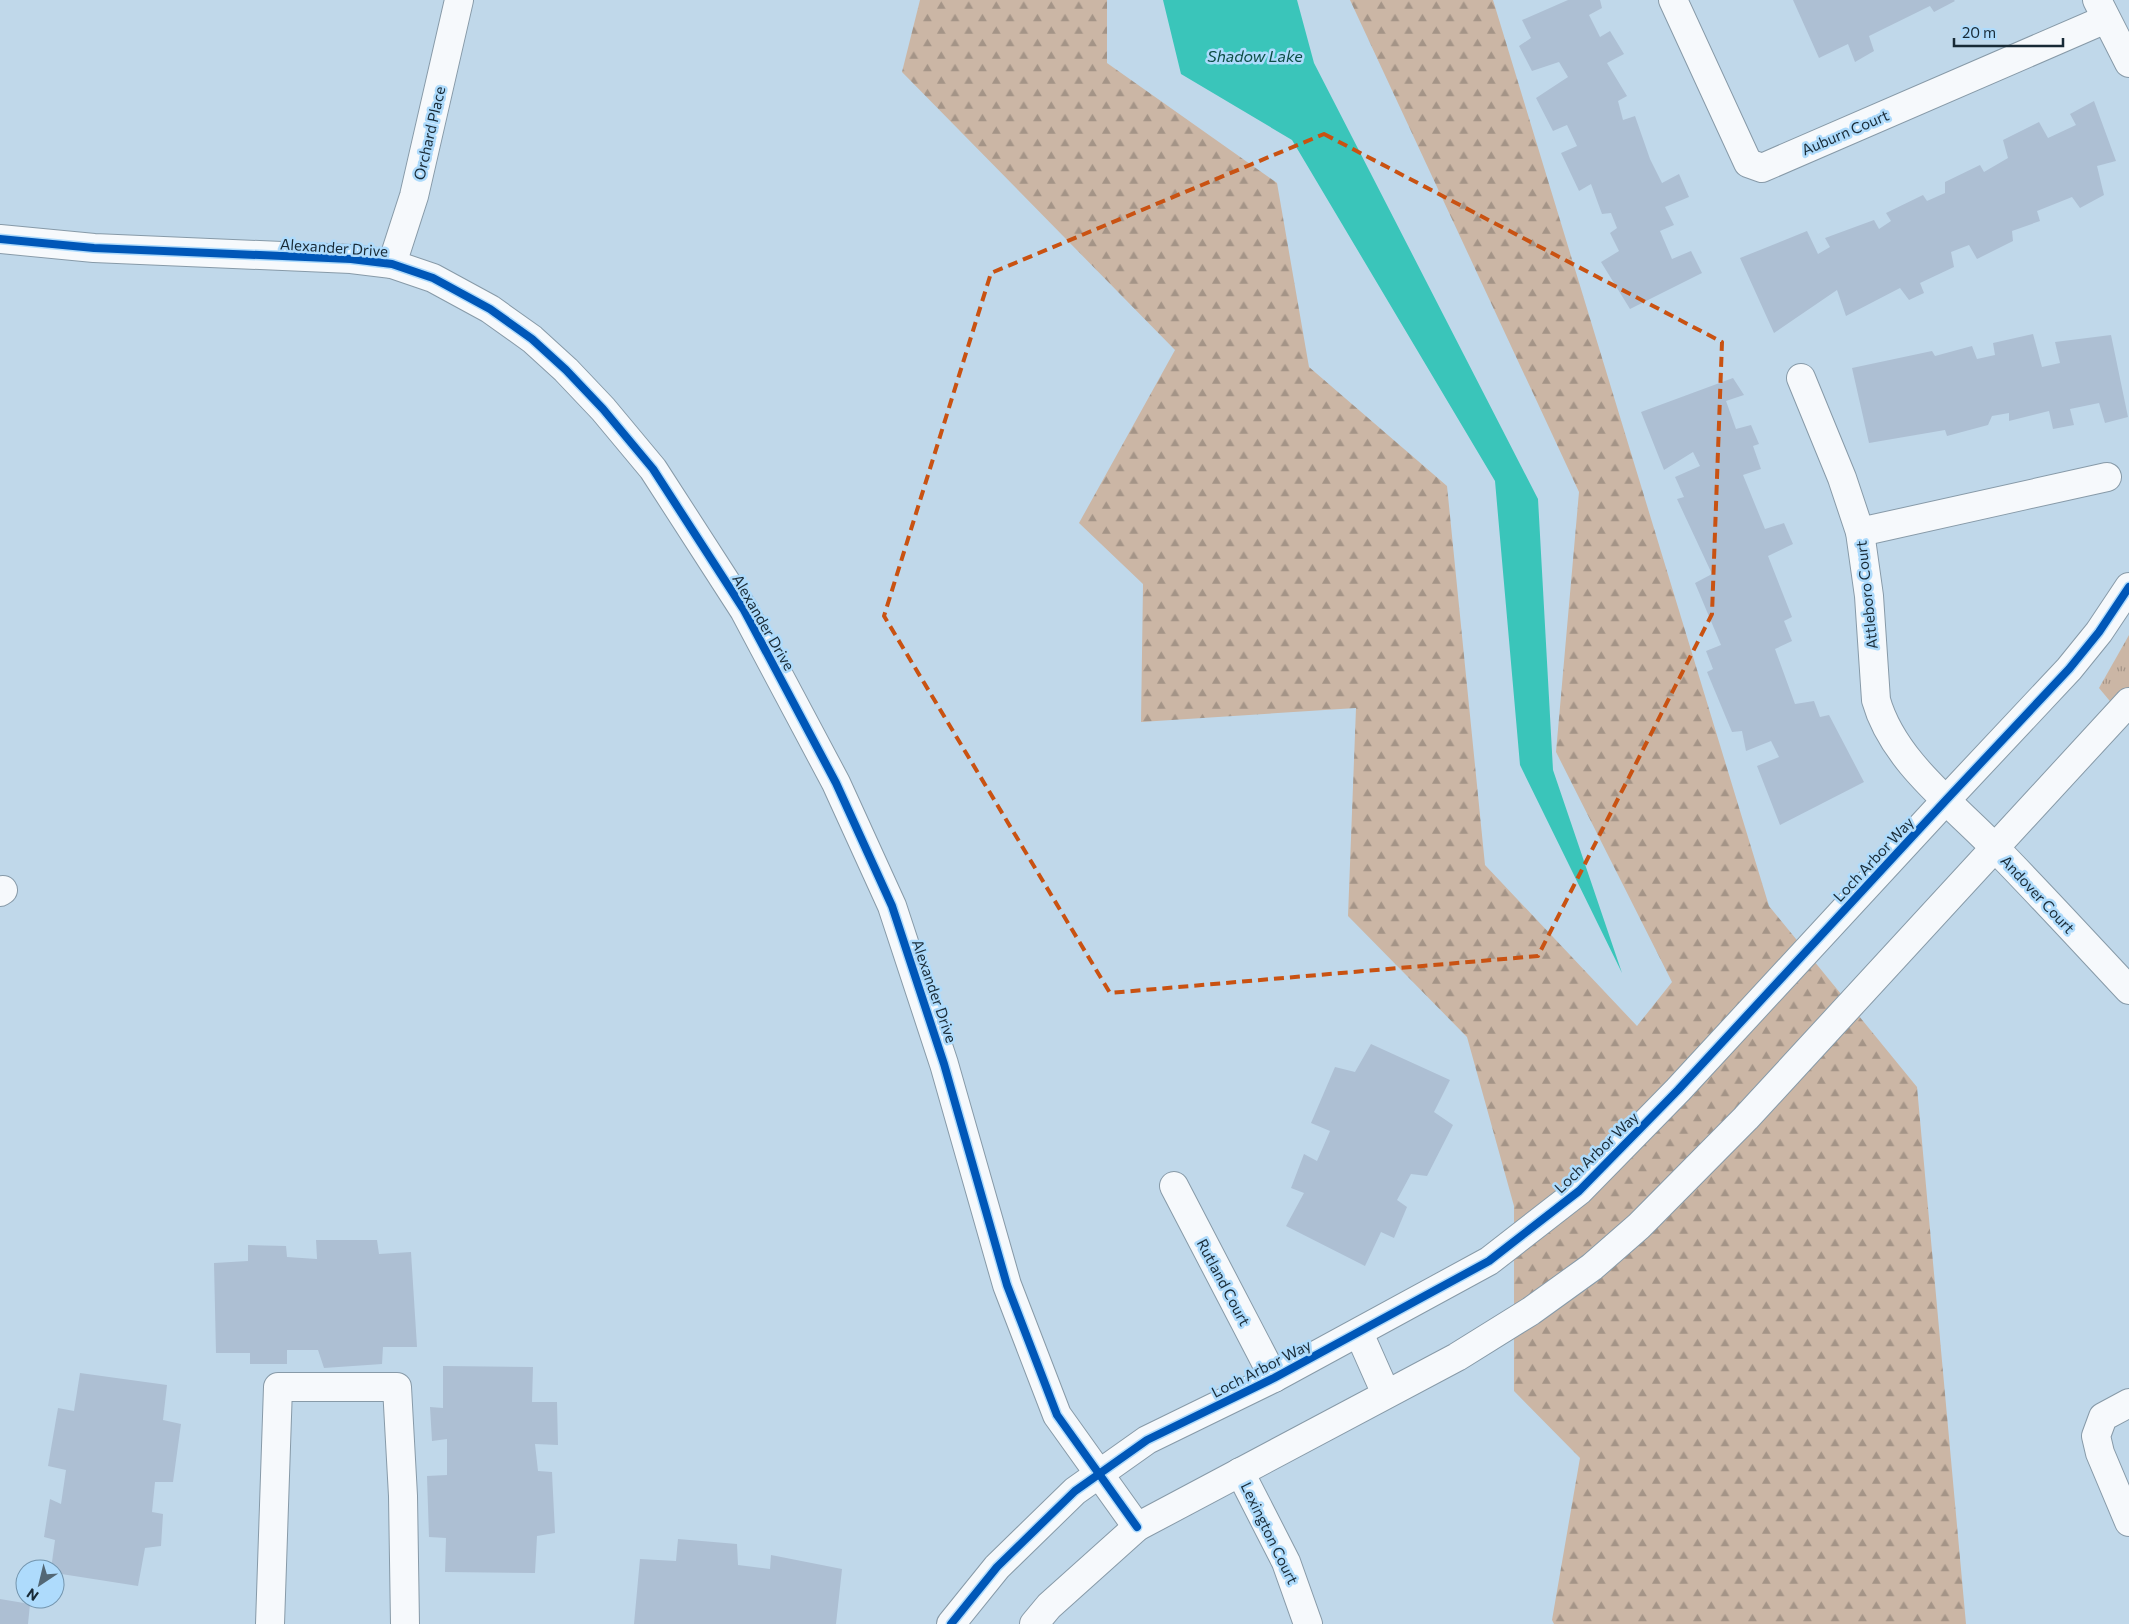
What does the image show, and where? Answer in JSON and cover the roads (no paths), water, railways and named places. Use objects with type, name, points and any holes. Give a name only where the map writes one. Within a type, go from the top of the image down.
[{"type":"street","name":"Orchard Place","points":[[392,264],[414,196],[459,0]]},
{"type":"street","name":"Auburn Court","points":[[1673,0],[1748,163],[1762,168],[2102,10]]},
{"type":"street","points":[[2102,10],[2129,63]]},
{"type":"street","name":"Alexander Drive","points":[[0,239],[94,248],[351,259],[392,264],[433,278],[490,309],[532,340],[566,370],[603,409],[653,469],[744,610],[836,783],[892,906],[944,1064],[1007,1285],[1057,1415],[1137,1527]]},
{"type":"street","name":"Attleboro Court","points":[[1802,378],[1842,478],[1860,532],[1869,596],[1876,700],[1880,714],[1892,738],[1920,775],[1947,799]]},
{"type":"street","points":[[1860,532],[2107,477]]},
{"type":"street","name":"Loch Arbor Way","points":[[951,1624],[997,1567],[1075,1491],[1147,1440],[1274,1378],[1489,1261],[1579,1191],[1678,1090],[2069,670],[2099,632],[2129,587]]},
{"type":"street","points":[[1034,1624],[1049,1606],[1137,1527],[1457,1356],[1531,1311],[1592,1267],[1639,1226],[1746,1118],[2129,702]]},
{"type":"street","name":"Andover Court","points":[[1947,799],[2129,990]]},
{"type":"street","name":"Rutland Court","points":[[1174,1186],[1274,1378]]},
{"type":"street","points":[[1359,1332],[1386,1394]]},
{"type":"street","points":[[270,1624],[278,1387],[398,1387],[406,1624]]},
{"type":"street","points":[[2129,1403],[2103,1417],[2096,1436],[2100,1453],[2129,1522]]},
{"type":"street","name":"Lexington Court","points":[[1240,1472],[1286,1562],[1308,1624]]},
{"type":"water","name":"Shadow Lake","points":[[1163,0],[1297,0],[1314,63],[1538,499],[1553,770],[1622,973],[1520,765],[1495,481],[1292,140],[1181,74]]}]
